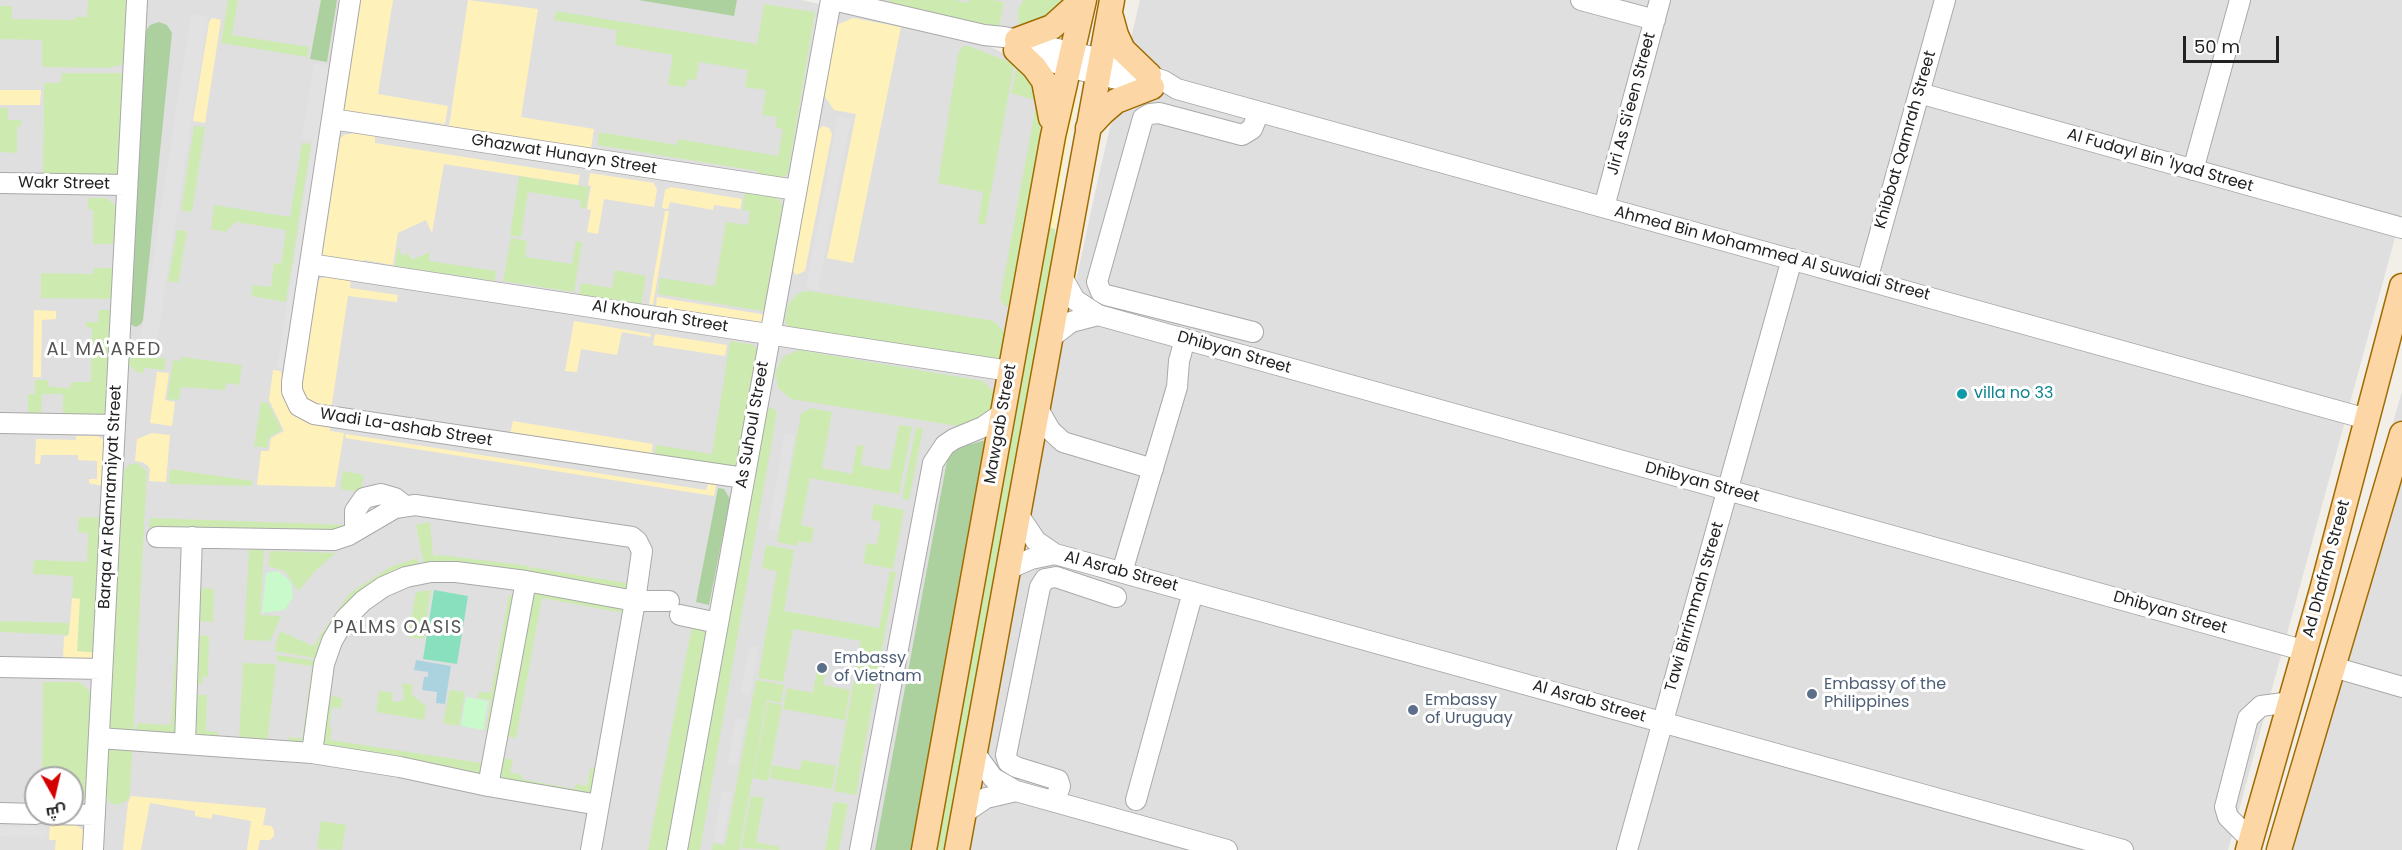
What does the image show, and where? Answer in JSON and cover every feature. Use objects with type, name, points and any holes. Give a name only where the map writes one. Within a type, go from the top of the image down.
[{"type":"main road","points":[[1053,136],[1044,81],[1017,45],[1052,27],[1083,0]]},
{"type":"main road","name":"Mawgab Street","points":[[924,850],[1053,136],[1083,0]]},
{"type":"main road","points":[[1088,128],[1116,101],[1150,81],[1123,50],[1116,35],[1111,6]]},
{"type":"main road","name":"Mawgab Street","points":[[957,850],[1111,6]]},
{"type":"main road","name":"Ad Dhafrah Street","points":[[2250,845],[2306,651],[2402,286]]},
{"type":"main road","name":"Ad Dhafrah Street","points":[[2279,850],[2402,434]]},
{"type":"main road","points":[[2274,761],[2284,774],[2301,776]]},
{"type":"main road","points":[[2261,809],[2271,805],[2277,806],[2289,816]]},
{"type":"street","name":"Barqa Ar Ramramiyat Street","points":[[93,850],[137,0]]},
{"type":"street","name":"Wadi La-ashab Street","points":[[350,0],[292,382],[295,399],[306,411],[744,478]]},
{"type":"street","name":"Ahmed Bin Mohammed Al Suwaidi Street","points":[[832,0],[984,35],[1150,81],[1165,90],[1177,89],[1259,111],[2367,419]]},
{"type":"street","name":"As Suhoul Street","points":[[677,850],[832,0]]},
{"type":"street","points":[[1581,0],[1655,20]]},
{"type":"street","name":"Jiri As Si'een Street","points":[[1604,207],[1660,0]]},
{"type":"street","name":"Khibbat Qamrah Street","points":[[1867,280],[1945,0]]},
{"type":"street","points":[[2193,170],[2240,0]]},
{"type":"street","name":"Al Fudayl Bin 'Iyad Street","points":[[1919,93],[2402,228]]},
{"type":"street","points":[[1253,332],[1106,295],[1099,288],[1098,277],[1141,121],[1149,114],[1159,113],[1242,135],[1252,129],[1259,111]]},
{"type":"street","name":"Ghazwat Hunayn Street","points":[[332,119],[796,190]]},
{"type":"street","name":"Wakr Street","points":[[0,183],[127,185]]},
{"type":"street","name":"Tawi Birrimmah Street","points":[[1627,850],[1792,260]]},
{"type":"street","name":"Al Khourah Street","points":[[310,264],[1011,371]]},
{"type":"street","name":"Dhibyan Street","points":[[1061,274],[1075,300],[1098,315],[2306,651]]},
{"type":"street","points":[[1049,339],[1071,322],[1098,315]]},
{"type":"street","points":[[1122,572],[1177,387],[1178,366],[1200,319]]},
{"type":"street","points":[[1037,407],[1045,423],[1063,442],[1153,469]]},
{"type":"street","points":[[860,850],[933,463],[945,445],[983,427],[1003,413]]},
{"type":"street","points":[[0,423],[115,425]]},
{"type":"street","points":[[1027,461],[1047,447],[1063,442]]},
{"type":"street","points":[[157,537],[327,540],[342,538],[386,512],[405,506],[423,506],[632,537],[640,545],[642,551],[591,850]]},
{"type":"street","name":"Al Asrab Street","points":[[1018,514],[1036,541],[1055,554],[2123,850]]},
{"type":"street","points":[[185,743],[192,537]]},
{"type":"street","name":"Al Asrab Street","points":[[1008,570],[1031,559],[1055,554]]},
{"type":"street","points":[[1093,589],[1100,566]]},
{"type":"street","points":[[312,753],[324,664],[332,641],[341,626],[363,601],[383,587],[406,577],[431,572],[456,572],[526,581],[719,616]]},
{"type":"street","points":[[1054,802],[1060,786],[1058,780],[1011,765],[1007,758],[1042,583],[1048,578],[1056,577],[1116,597]]},
{"type":"street","points":[[488,786],[526,581]]},
{"type":"street","points":[[1136,800],[1193,592]]},
{"type":"street","points":[[2333,666],[2402,687]]},
{"type":"street","points":[[0,668],[102,669]]},
{"type":"street","points":[[2250,845],[2228,817],[2224,807],[2248,718],[2256,709],[2291,702]]},
{"type":"street","points":[[99,738],[312,753],[400,767],[488,786],[600,805]]},
{"type":"street","points":[[975,753],[993,778],[1016,791],[1227,850]]},
{"type":"street","points":[[964,813],[986,798],[1016,791]]},
{"type":"street","points":[[0,813],[24,814]]},
{"type":"street","points":[[84,815],[95,815]]},
{"type":"shaded area","points":[[0,0],[802,0],[980,42],[1005,54],[1059,71],[917,850],[0,850]]},
{"type":"shaded area","points":[[871,0],[1065,0],[1025,30]]},
{"type":"shaded area","points":[[1140,0],[2402,0],[2402,212],[2228,850],[968,850],[1015,607],[1050,401]]},
{"type":"shaded area","points":[[191,14],[208,17],[155,353],[139,350]]},
{"type":"shaded area","points":[[314,63],[343,68],[294,371],[277,368],[313,140],[302,138]]},
{"type":"shaded area","points":[[838,116],[851,119],[818,290],[806,288]]},
{"type":"shaded area","points":[[2402,391],[2402,850],[2286,850],[2367,515]]},
{"type":"shaded area","points":[[785,433],[795,435],[778,531],[768,529]]},
{"type":"shaded area","points":[[749,646],[759,647],[750,694],[741,692]]},
{"type":"shaded area","points":[[736,718],[746,720],[737,765],[727,764]]},
{"type":"shaded area","points":[[722,791],[732,792],[723,844],[713,842]]},
{"type":"shaded area","points":[[0,826],[47,827],[47,837],[0,836]]},
{"type":"green space","points":[[88,0],[131,0],[125,64],[107,68],[42,67],[42,40],[0,39],[0,6],[12,6],[12,19],[75,20],[75,17],[87,17]]},
{"type":"green space","points":[[228,0],[238,0],[232,35],[309,47],[307,57],[221,43]]},
{"type":"green space","points":[[321,0],[337,0],[327,62],[310,59]]},
{"type":"green space","points":[[638,0],[737,0],[734,16]]},
{"type":"green space","points":[[889,0],[954,0],[968,3],[969,0],[993,0],[1004,2],[999,27],[888,4]]},
{"type":"green space","points":[[1023,0],[1071,0],[1060,17],[1019,28],[1018,10]]},
{"type":"green space","points":[[764,4],[815,12],[788,174],[775,181],[757,179],[758,171],[597,145],[599,132],[677,145],[678,139],[778,156],[783,129],[776,128],[777,117],[762,115],[766,90],[745,87],[748,70],[699,62],[696,80],[687,79],[686,87],[668,85],[673,55],[615,45],[617,30],[554,20],[556,11],[757,44]]},
{"type":"green space","points":[[159,22],[167,25],[172,33],[143,320],[136,327],[129,324],[145,32],[150,25]]},
{"type":"green space","points":[[963,46],[969,46],[1014,64],[985,225],[978,223],[983,192],[938,183],[958,54]]},
{"type":"green space","points":[[1017,66],[1046,98],[1035,100],[1011,93]]},
{"type":"green space","points":[[62,73],[122,73],[126,77],[122,164],[117,174],[105,181],[43,180],[44,83],[61,83]]},
{"type":"green space","points":[[1048,102],[1010,306],[1005,306],[1000,299],[1036,105]]},
{"type":"green space","points":[[0,108],[8,108],[8,120],[21,120],[21,126],[17,127],[17,153],[0,152]]},
{"type":"green space","points":[[194,126],[205,127],[192,212],[181,210]]},
{"type":"green space","points":[[302,143],[311,144],[286,302],[251,296],[253,285],[271,287],[274,263],[281,264],[286,230],[236,222],[225,232],[211,229],[214,205],[290,217]]},
{"type":"green space","points":[[519,176],[589,187],[586,208],[580,207],[581,200],[528,192],[521,237],[510,235]]},
{"type":"green space","points":[[745,191],[772,195],[780,201],[784,208],[769,312],[658,294],[660,278],[715,286],[726,222],[748,225],[750,211],[742,210]]},
{"type":"green space","points":[[88,198],[106,198],[115,205],[120,216],[120,244],[93,244],[93,210],[88,209]]},
{"type":"green space","points":[[1048,227],[1055,229],[1056,246],[949,850],[937,850],[947,776]]},
{"type":"green space","points":[[177,230],[187,231],[178,283],[168,281]]},
{"type":"green space","points":[[511,238],[527,241],[525,257],[572,264],[576,241],[582,242],[574,292],[503,281]]},
{"type":"green space","points":[[398,247],[402,256],[408,253],[411,260],[430,252],[429,261],[496,271],[495,281],[395,266]]},
{"type":"green space","points":[[94,268],[116,268],[115,299],[41,298],[41,273],[93,274]]},
{"type":"green space","points":[[615,270],[646,276],[641,305],[579,295],[581,283],[612,288]]},
{"type":"green space","points":[[809,291],[994,321],[1003,331],[1005,339],[1002,354],[997,361],[789,329],[785,321],[788,304],[800,292]]},
{"type":"green space","points":[[99,310],[109,310],[115,316],[110,410],[101,420],[63,419],[63,394],[42,394],[41,417],[28,417],[28,394],[35,394],[35,380],[48,380],[49,387],[70,388],[71,382],[91,382],[92,328],[86,327],[86,322],[98,322]]},
{"type":"green space","points":[[730,341],[754,345],[759,354],[740,467],[725,472],[654,461],[656,445],[712,454]]},
{"type":"green space","points":[[799,350],[983,381],[993,392],[995,407],[970,428],[791,399],[778,388],[775,372],[783,357]]},
{"type":"green space","points":[[133,355],[166,359],[164,370],[144,368],[144,373],[137,372],[129,365],[129,359]]},
{"type":"green space","points":[[181,357],[242,365],[239,385],[226,383],[225,390],[181,387],[179,400],[167,399],[173,360],[181,361]]},
{"type":"green space","points":[[261,402],[268,403],[282,430],[269,437],[267,448],[254,446]]},
{"type":"green space","points":[[773,408],[777,412],[700,850],[685,850],[765,409]]},
{"type":"green space","points":[[811,408],[832,412],[822,468],[852,474],[857,445],[864,446],[861,465],[890,470],[899,425],[912,427],[899,494],[810,478],[801,525],[814,528],[811,543],[798,541],[797,546],[777,542],[801,414]]},
{"type":"green space","points":[[916,427],[923,429],[909,500],[902,498]]},
{"type":"green space","points":[[990,439],[915,850],[875,850],[949,450]]},
{"type":"green space","points":[[137,463],[147,471],[130,792],[128,800],[118,805],[110,803],[105,792],[124,471],[129,465]]},
{"type":"green space","points":[[170,469],[253,481],[252,486],[169,484]]},
{"type":"green space","points":[[343,471],[364,475],[361,492],[340,489]]},
{"type":"green space","points":[[718,488],[724,489],[730,499],[709,605],[696,602]]},
{"type":"green space","points":[[874,504],[904,510],[893,569],[863,563],[867,543],[877,545],[881,522],[871,519]]},
{"type":"green space","points":[[79,517],[105,518],[98,653],[77,652],[79,599],[72,598],[73,576],[33,574],[34,560],[87,562],[88,533],[78,532]]},
{"type":"green space","points":[[150,518],[348,525],[340,539],[149,531]]},
{"type":"green space","points":[[430,522],[433,556],[441,555],[529,566],[526,578],[425,570],[416,525]]},
{"type":"green space","points":[[766,545],[794,550],[784,611],[879,628],[890,571],[896,572],[856,795],[834,791],[861,641],[793,629],[783,682],[758,678],[777,571],[762,568]]},
{"type":"green space","points":[[249,549],[264,550],[260,615],[281,616],[270,641],[244,640]]},
{"type":"green space","points":[[182,551],[176,739],[136,737],[137,723],[171,725]]},
{"type":"green space","points":[[270,551],[336,553],[316,570],[298,591],[285,571],[268,566]]},
{"type":"green space","points":[[417,558],[420,568],[369,589],[327,644],[317,640],[349,594],[390,567]]},
{"type":"green space","points":[[530,567],[631,584],[630,595],[528,578]]},
{"type":"green space","points":[[278,571],[291,582],[293,597],[285,610],[262,613],[266,573]]},
{"type":"green space","points":[[534,587],[625,604],[624,613],[542,598],[516,738],[506,736]]},
{"type":"green space","points":[[201,588],[214,589],[213,622],[200,621]]},
{"type":"green space","points":[[431,590],[423,639],[408,637],[416,592]]},
{"type":"green space","points":[[434,590],[468,596],[457,664],[423,659]]},
{"type":"green space","points":[[509,595],[516,596],[492,732],[485,731],[491,700],[478,698],[479,692],[491,693]]},
{"type":"green space","points":[[0,621],[69,623],[68,635],[0,632]]},
{"type":"green space","points":[[692,626],[709,629],[667,850],[648,850]]},
{"type":"green space","points":[[280,631],[313,646],[316,641],[327,645],[321,659],[274,651]]},
{"type":"green space","points":[[196,635],[209,636],[208,677],[203,676],[202,684],[194,684]]},
{"type":"green space","points":[[277,655],[320,661],[308,748],[288,745],[289,737],[302,739],[312,666],[277,661]]},
{"type":"green space","points":[[243,663],[276,664],[267,744],[239,743]]},
{"type":"green space","points":[[818,663],[827,664],[823,685],[850,690],[845,720],[783,709],[787,688],[813,693]]},
{"type":"green space","points":[[756,680],[784,685],[781,703],[767,700],[739,850],[712,850],[713,843],[725,845]]},
{"type":"green space","points":[[43,682],[79,682],[87,688],[94,700],[90,797],[84,802],[84,766],[42,766]]},
{"type":"green space","points":[[402,683],[413,685],[411,694],[426,706],[424,720],[376,712],[379,691],[393,693],[392,701],[400,702],[404,698]]},
{"type":"green space","points":[[450,690],[465,692],[459,726],[443,723]]},
{"type":"green space","points":[[192,695],[207,695],[206,731],[218,732],[218,737],[191,742]]},
{"type":"green space","points":[[331,696],[342,698],[341,708],[332,707],[330,740],[481,763],[483,751],[491,752],[487,780],[321,755]]},
{"type":"green space","points":[[466,697],[488,701],[483,730],[461,726]]},
{"type":"green space","points":[[768,702],[782,705],[768,781],[753,778]]},
{"type":"green space","points":[[499,757],[513,760],[510,772],[522,775],[522,779],[574,789],[576,784],[587,786],[591,767],[600,769],[594,800],[494,780]]},
{"type":"green space","points":[[802,760],[836,766],[832,789],[770,778],[772,765],[800,770]]},
{"type":"green space","points":[[751,796],[764,798],[756,842],[780,847],[779,850],[741,848]]},
{"type":"green space","points":[[834,802],[848,804],[839,850],[825,850]]},
{"type":"green space","points":[[321,821],[346,825],[342,850],[317,849]]},
{"type":"sand","points":[[361,0],[393,0],[378,94],[448,106],[445,124],[375,114],[371,117],[353,120],[341,110]]},
{"type":"sand","points":[[468,0],[538,9],[521,117],[594,129],[591,148],[449,126]]},
{"type":"sand","points":[[212,18],[221,20],[205,123],[193,121],[209,22]]},
{"type":"sand","points":[[853,18],[901,27],[853,263],[827,258],[856,114],[834,110],[824,95],[835,31],[839,24]]},
{"type":"sand","points":[[1074,87],[1079,88],[1064,165],[1055,229],[1048,227]]},
{"type":"sand","points":[[0,90],[41,90],[40,105],[0,105]]},
{"type":"sand","points":[[823,126],[829,128],[832,134],[805,271],[796,275],[791,268],[817,131]]},
{"type":"sand","points":[[355,133],[375,136],[375,143],[580,175],[578,185],[444,164],[432,233],[426,220],[398,233],[393,265],[364,260],[362,268],[323,258],[319,248],[336,142],[344,135]]},
{"type":"sand","points":[[590,173],[654,183],[657,190],[654,207],[604,199],[598,234],[587,232],[591,210],[587,209],[591,186],[588,185]]},
{"type":"sand","points":[[671,187],[742,199],[740,209],[714,205],[713,210],[670,202],[668,209],[662,208],[665,190]]},
{"type":"sand","points":[[665,211],[669,211],[653,305],[649,304]]},
{"type":"sand","points":[[321,278],[351,279],[350,288],[398,295],[397,302],[348,296],[331,410],[306,406],[297,393],[316,283]]},
{"type":"sand","points":[[657,297],[767,315],[762,323],[656,307]]},
{"type":"sand","points":[[34,310],[56,311],[56,319],[42,320],[41,377],[33,377]]},
{"type":"sand","points":[[574,321],[651,334],[650,337],[622,332],[617,355],[581,349],[577,372],[565,371]]},
{"type":"sand","points":[[655,334],[727,345],[725,356],[653,345]]},
{"type":"sand","points":[[273,370],[281,371],[286,396],[330,424],[330,431],[344,433],[335,487],[257,485],[261,451],[269,451],[271,438],[284,431],[269,400]]},
{"type":"sand","points":[[157,372],[169,373],[165,400],[175,402],[172,426],[150,423]]},
{"type":"sand","points":[[513,421],[653,444],[651,457],[510,434]]},
{"type":"sand","points":[[152,433],[170,435],[166,482],[149,481],[148,466],[135,461],[137,439]]},
{"type":"sand","points":[[346,434],[706,490],[708,484],[716,485],[714,496],[345,438]]},
{"type":"sand","points":[[76,436],[98,436],[105,441],[107,482],[102,486],[89,483],[89,479],[97,479],[97,461],[78,460],[78,455],[41,455],[40,464],[35,464],[36,439],[76,440]]},
{"type":"sand","points":[[72,598],[80,599],[77,651],[98,653],[92,661],[63,659],[64,637],[69,635]]},
{"type":"sand","points":[[131,796],[266,808],[263,825],[271,826],[274,836],[270,840],[260,840],[258,850],[247,850],[251,821],[213,814],[211,819],[195,816],[195,811],[150,803],[141,850],[123,850],[128,803]]},
{"type":"sand","points":[[50,826],[77,826],[86,832],[89,850],[55,850],[56,840],[49,840]]},
{"type":"water","points":[[416,660],[451,666],[445,704],[436,703],[437,692],[422,690],[424,677],[428,677],[428,672],[414,670]]},
{"type":"place","name":"villa no 33","points":[[1962,394]]},
{"type":"place","name":"Embassy of Vietnam","points":[[822,668]]},
{"type":"place","name":"Embassy of the Philippines","points":[[1812,694]]},
{"type":"place","name":"Embassy of Uruguay","points":[[1413,710]]},
{"type":"district","name":"AL MA'ARED","points":[[104,350]]},
{"type":"district","name":"PALMS OASIS","points":[[398,628]]}]
